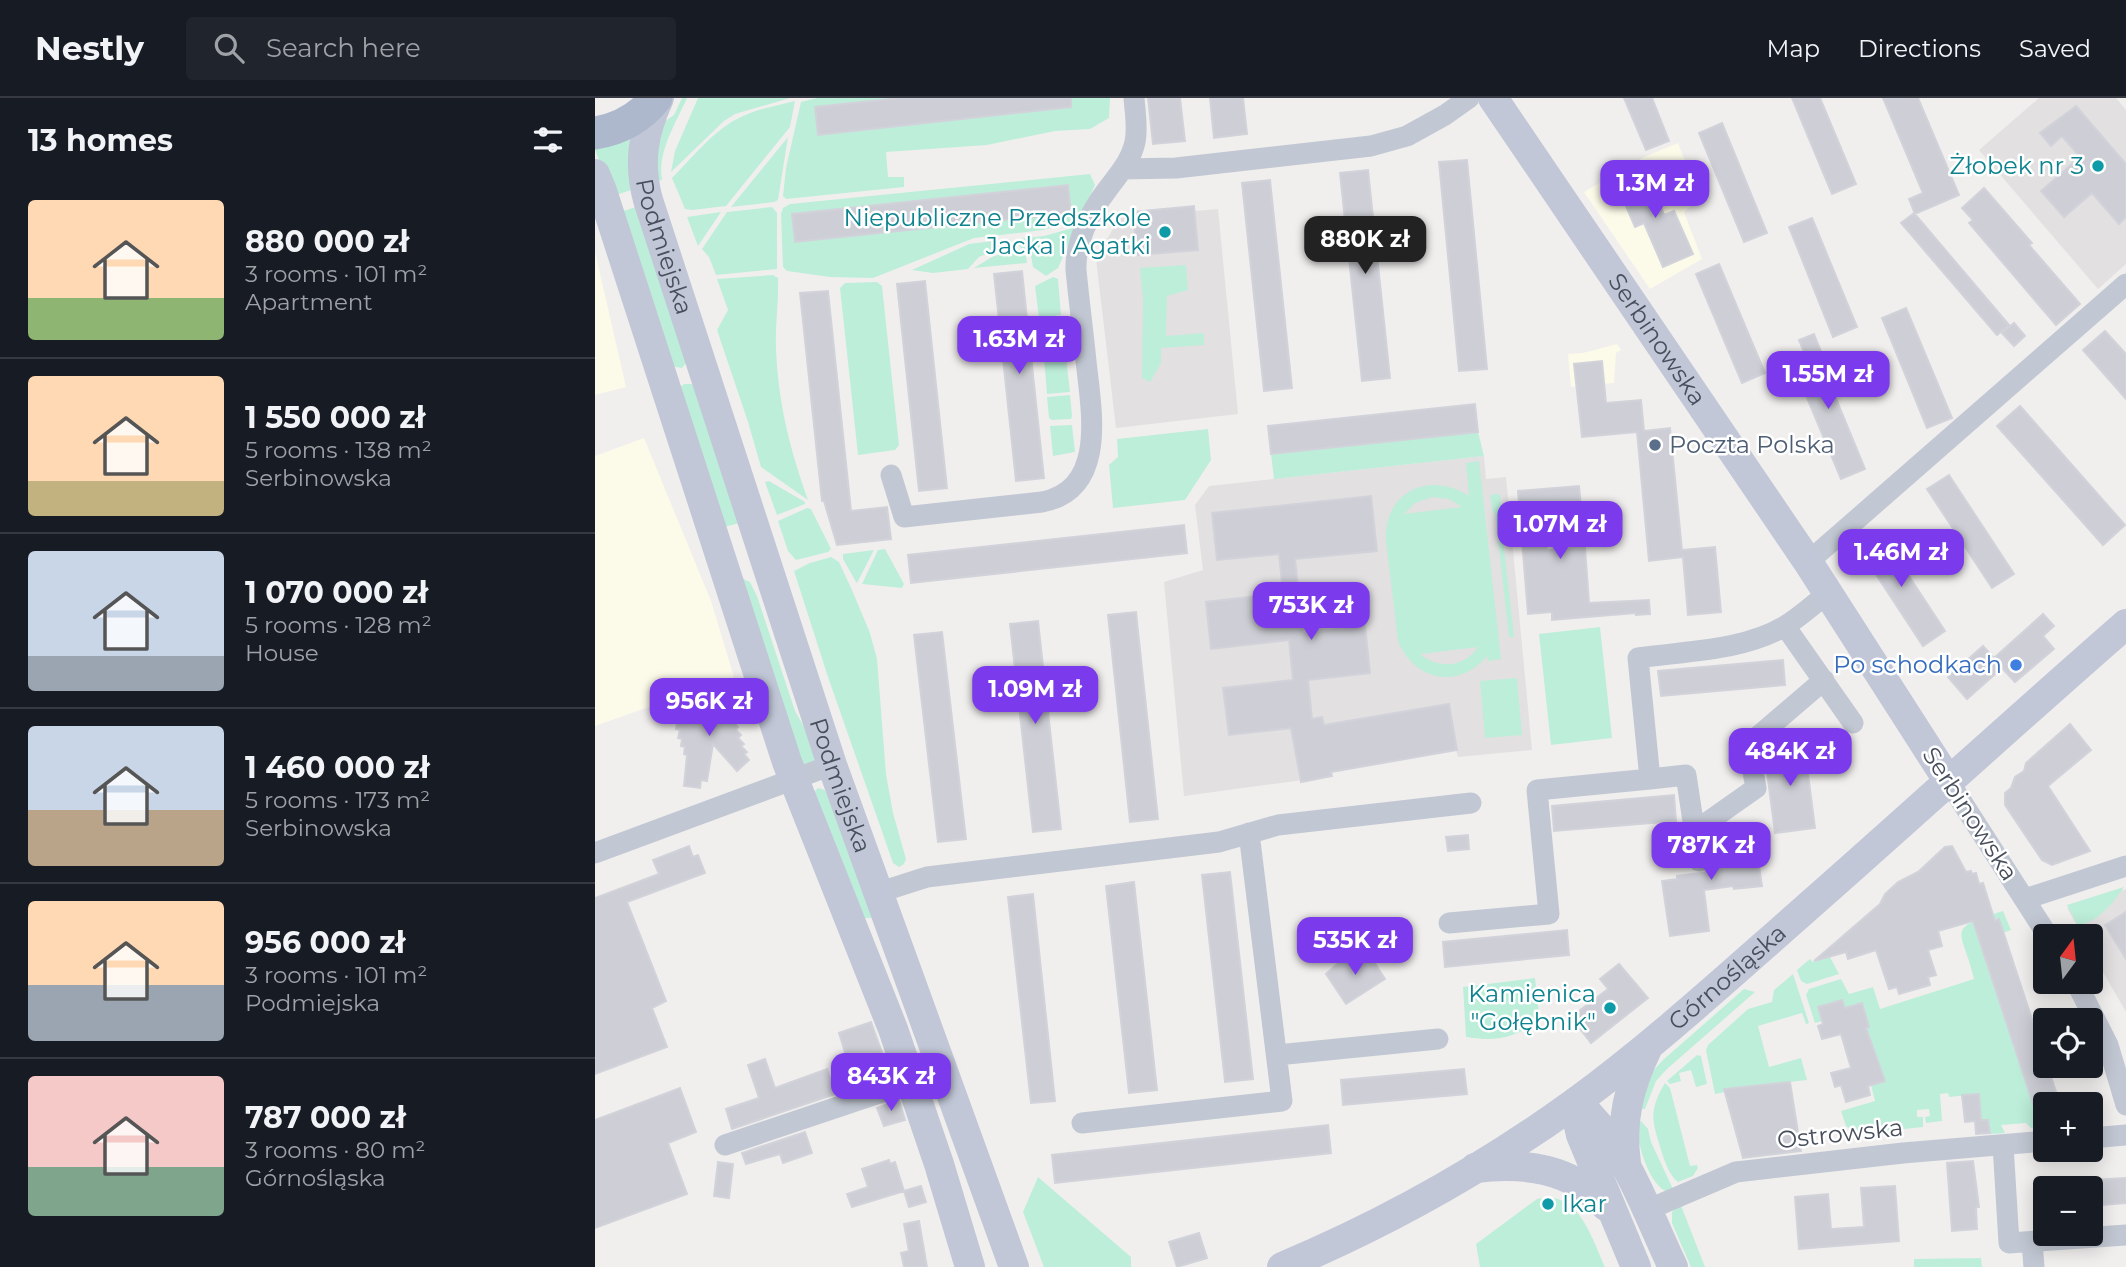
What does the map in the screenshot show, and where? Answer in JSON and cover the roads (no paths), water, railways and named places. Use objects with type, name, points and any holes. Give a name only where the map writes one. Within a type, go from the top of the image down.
[{"type":"main road","points":[[595,134],[625,124],[641,114],[657,98]]},
{"type":"main road","name":"Podmiejska","points":[[657,98],[642,147],[641,162],[646,192],[832,765],[1014,1267]]},
{"type":"main road","name":"Serbinowska","points":[[1493,98],[1808,562],[1949,782]]},
{"type":"main road","name":"Podmiejska","points":[[595,174],[793,778],[867,961],[912,1082],[970,1267]]},
{"type":"main road","name":"Górnośląska","points":[[1282,1267],[1385,1219],[1475,1168],[1576,1102],[1649,1045],[2126,624]]},
{"type":"main road","points":[[1626,1163],[1625,1114],[1632,1084],[1649,1045]]},
{"type":"main road","points":[[1576,1102],[1598,1123],[1626,1163],[1673,1267]]},
{"type":"main road","points":[[1576,1102],[1581,1135],[1636,1267]]},
{"type":"main road","points":[[1475,1168],[1516,1166],[1553,1171],[1581,1184],[1611,1212]]},
{"type":"street","points":[[891,475],[904,517],[1042,502],[1063,496],[1075,486],[1089,454],[1093,423],[1076,250],[1106,191],[1123,170],[1135,143],[1133,98]]},
{"type":"street","points":[[1123,170],[1176,168],[1371,146],[1407,136],[1469,98]]},
{"type":"street","points":[[1808,562],[2126,284]]},
{"type":"street","points":[[1650,779],[1638,658],[1732,645],[1761,637],[1785,626],[1828,593]]},
{"type":"street","points":[[1785,626],[1853,723]]},
{"type":"street","points":[[1695,831],[1756,788],[1748,745],[1824,680]]},
{"type":"street","points":[[595,853],[832,765]]},
{"type":"street","points":[[1450,923],[1549,914],[1537,790],[1686,775],[1699,861]]},
{"type":"street","name":"Serbinowska","points":[[1949,782],[2041,924]]},
{"type":"street","points":[[877,893],[924,878],[1219,842],[1278,825],[1471,803]]},
{"type":"street","points":[[1082,1123],[1282,1101],[1249,833]]},
{"type":"street","points":[[2025,899],[2126,866]]},
{"type":"street","points":[[2082,994],[2108,1045],[2126,1105]]},
{"type":"street","points":[[1277,1055],[1439,1039]]},
{"type":"street","points":[[725,1145],[912,1082]]},
{"type":"street","points":[[2103,1137],[2126,1135]]},
{"type":"street","name":"Ostrowska","points":[[1647,1210],[1736,1172],[1903,1153],[2033,1142]]},
{"type":"street","points":[[2003,1145],[2009,1243],[2126,1235]]},
{"type":"street","points":[[2032,1241],[2034,1267]]},
{"type":"place","name":"Żłobek nr 3","points":[[2098,166]]},
{"type":"place","name":"Niepubliczne Przedszkole Jacka i Agatki","points":[[1165,232]]},
{"type":"place","name":"Poczta Polska","points":[[1655,445]]},
{"type":"place","name":"Po schodkach","points":[[2016,665]]},
{"type":"place","name":"Kamienica \"Gołębnik\"","points":[[1610,1008]]},
{"type":"place","name":"Ikar","points":[[1548,1204]]}]
